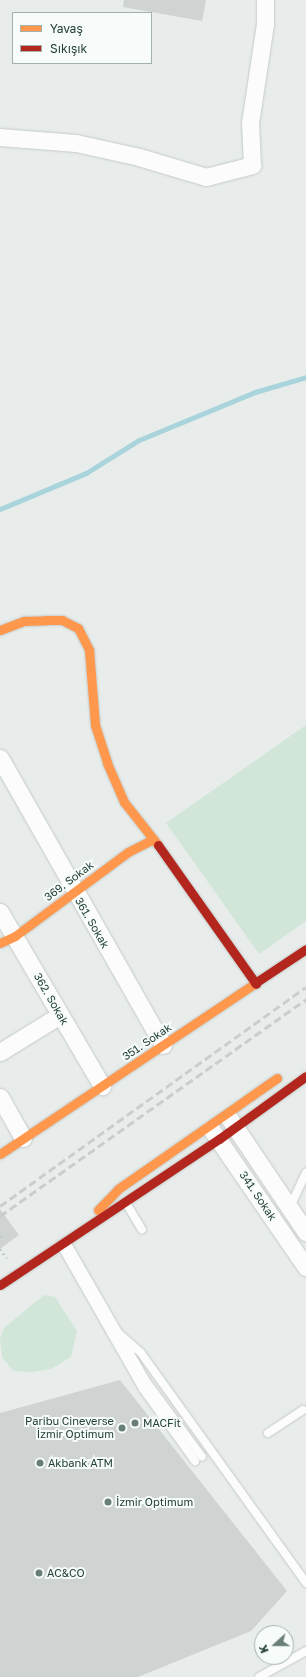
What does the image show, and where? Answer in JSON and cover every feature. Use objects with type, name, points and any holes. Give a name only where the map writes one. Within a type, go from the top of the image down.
[{"type":"street","points":[[0,137],[76,144],[139,157],[206,177],[252,165],[250,123],[265,24],[265,0]]},
{"type":"street","points":[[0,630],[24,621],[46,620],[62,620],[78,628],[89,650],[95,725],[107,763],[124,802],[153,839],[256,984]]},
{"type":"street","name":"361. Sokak","points":[[0,758],[74,893],[163,1045]]},
{"type":"street","name":"369. Sokak","points":[[0,943],[15,936],[128,852],[153,839]]},
{"type":"street","name":"362. Sokak","points":[[0,912],[102,1086]]},
{"type":"street","name":"351. Sokak","points":[[0,1154],[256,984],[306,949]]},
{"type":"street","points":[[0,1052],[60,1015]]},
{"type":"street","points":[[0,1285],[62,1241],[125,1202],[288,1075],[306,1069]]},
{"type":"street","points":[[79,1230],[118,1189],[214,1133],[230,1120],[306,1076]]},
{"type":"street","points":[[0,1097],[23,1138]]},
{"type":"street","name":"341. Sokak","points":[[230,1120],[304,1225]]},
{"type":"street","name":"341. Sokak","points":[[214,1133],[306,1267]]},
{"type":"lane","points":[[290,1207],[306,1172]]},
{"type":"lane","points":[[125,1202],[142,1230]]},
{"type":"lane","points":[[62,1241],[114,1332],[143,1389],[198,1459]]},
{"type":"lane","points":[[114,1332],[141,1353],[306,1583]]},
{"type":"lane","points":[[268,1433],[303,1410]]},
{"type":"lane","points":[[259,1677],[306,1651]]},
{"type":"green space","points":[[306,725],[306,921],[259,954],[166,823]]},
{"type":"green space","points":[[44,1295],[55,1297],[77,1331],[71,1357],[51,1369],[33,1372],[13,1371],[2,1357],[0,1338],[4,1328]]},
{"type":"building","points":[[124,0],[206,0],[202,21],[123,7]]},
{"type":"building","points":[[0,1209],[19,1235],[0,1249]]},
{"type":"building","name":"İzmir Optimum","points":[[120,1380],[287,1591],[256,1625],[254,1625],[251,1631],[138,1677],[0,1677],[0,1413]]},
{"type":"waterway","points":[[0,509],[86,473],[139,440],[255,392],[306,377]]},
{"type":"railway","points":[[0,1206],[306,987]]},
{"type":"railway","points":[[0,1216],[306,999]]},
{"type":"traffic: slow","points":[[0,630],[24,621],[47,620],[62,620],[78,628],[89,650],[95,725],[107,763],[124,802],[158,845]]},
{"type":"traffic: slow","points":[[0,943],[15,936],[128,852],[153,839]]},
{"type":"traffic: slow","points":[[0,1154],[255,983]]},
{"type":"traffic: slow","points":[[98,1210],[118,1189],[277,1078]]},
{"type":"traffic: jam","points":[[158,845],[256,984]]},
{"type":"traffic: jam","points":[[255,983],[306,949]]},
{"type":"traffic: jam","points":[[0,1285],[219,1139],[306,1076]]},
{"type":"place","name":"MACFit","points":[[135,1423]]},
{"type":"place","name":"Paribu Cineverse İzmir Optimum","points":[[122,1428]]},
{"type":"place","name":"Akbank ATM","points":[[40,1463]]},
{"type":"place","name":"İzmir Optimum","points":[[108,1502]]},
{"type":"place","name":"AC&CO","points":[[39,1573]]}]
